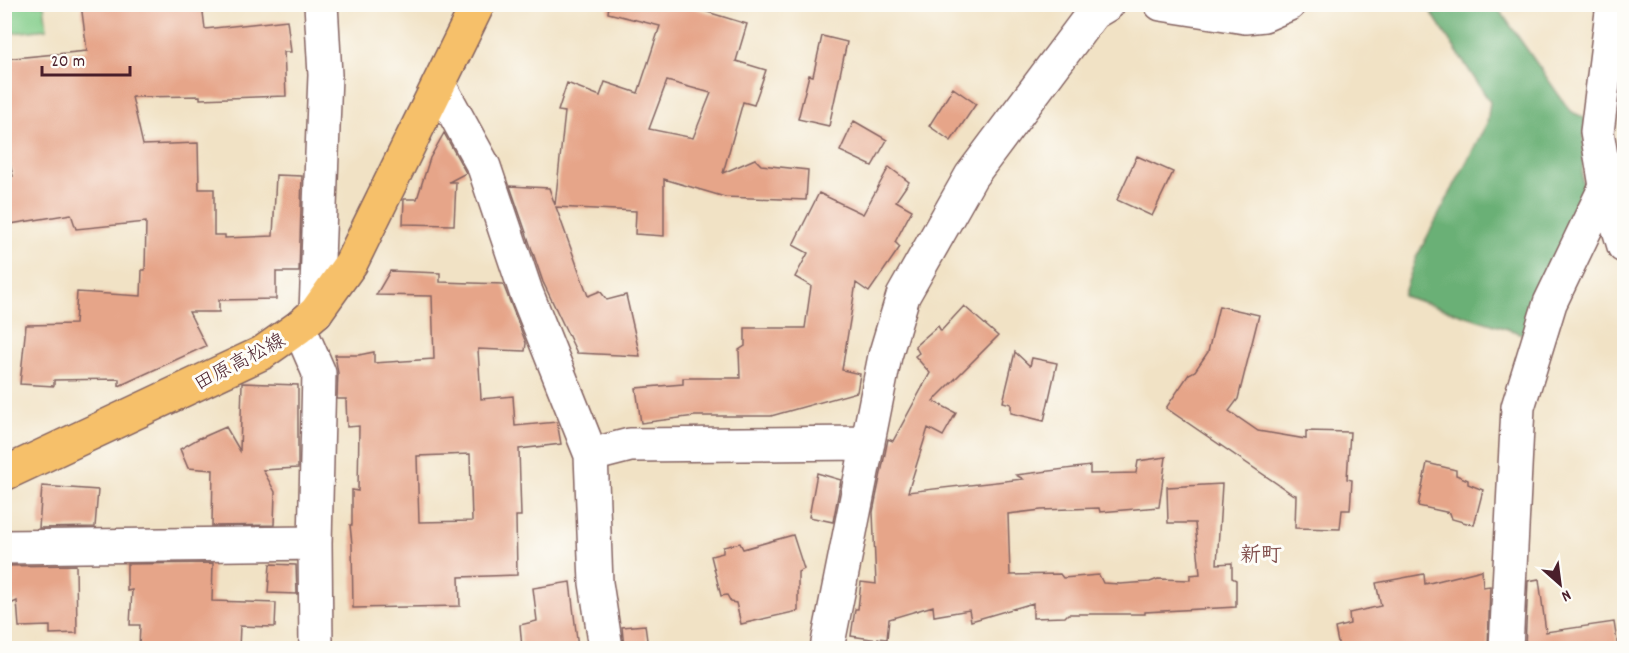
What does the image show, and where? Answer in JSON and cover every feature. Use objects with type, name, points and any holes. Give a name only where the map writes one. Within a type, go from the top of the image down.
[{"type":"main road","name":"田原高松線","points":[[4,474],[262,353],[308,320],[351,263],[478,4]]},
{"type":"street","points":[[316,648],[315,543],[319,373],[308,320],[325,75],[321,4]]},
{"type":"street","points":[[827,648],[885,356],[903,296],[971,176],[1093,13],[1108,4]]},
{"type":"street","points":[[1161,4],[1219,9],[1245,17],[1264,15],[1289,4]]},
{"type":"street","points":[[1613,4],[1597,132],[1606,186],[1624,246]]},
{"type":"street","points":[[439,85],[484,167],[526,291],[591,455],[596,583],[606,648]]},
{"type":"street","points":[[1506,648],[1518,407],[1550,303],[1606,186]]},
{"type":"street","points":[[591,455],[630,445],[868,443]]},
{"type":"street","points":[[4,547],[315,543]]},
{"type":"green space","points":[[4,5],[44,5],[47,29],[5,34]]},
{"type":"green space","points":[[1423,5],[1496,5],[1570,111],[1585,118],[1582,181],[1590,201],[1533,337],[1403,296],[1416,258],[1487,123],[1490,102],[1431,12]]},
{"type":"building","points":[[81,4],[202,4],[205,29],[287,20],[291,52],[284,52],[286,96],[200,99],[200,96],[132,97],[143,145],[198,143],[199,189],[214,189],[214,235],[225,235],[225,238],[273,236],[276,175],[302,176],[299,272],[276,272],[276,299],[219,300],[219,312],[189,312],[206,346],[119,386],[119,379],[54,380],[54,386],[20,384],[26,325],[75,324],[77,292],[141,296],[142,270],[145,270],[146,222],[76,229],[71,214],[4,225],[4,177],[13,176],[4,140],[4,59],[87,51]]},
{"type":"building","points":[[609,4],[681,4],[747,24],[736,61],[766,70],[754,105],[743,102],[723,173],[755,159],[761,165],[808,170],[806,200],[725,197],[664,179],[664,236],[635,234],[636,211],[556,207],[588,296],[600,291],[607,300],[626,295],[640,356],[577,353],[543,282],[510,186],[549,188],[555,205],[565,112],[558,111],[567,83],[600,96],[605,82],[638,93],[660,26],[608,13]],"holes":[[[667,81],[711,93],[693,138],[649,129]]]},
{"type":"building","points":[[822,36],[847,42],[829,126],[798,119],[809,75],[813,76]]},
{"type":"building","points":[[953,88],[976,104],[951,141],[929,126]]},
{"type":"building","points":[[854,121],[887,140],[872,166],[840,151]]},
{"type":"building","points":[[444,133],[466,173],[449,182],[456,182],[454,225],[403,224],[404,199],[417,199],[430,158]]},
{"type":"building","points":[[1137,156],[1173,172],[1152,216],[1117,200]]},
{"type":"building","points":[[889,167],[909,182],[896,201],[912,210],[895,242],[900,247],[869,292],[856,283],[842,370],[860,374],[857,392],[771,416],[695,416],[641,423],[636,388],[683,384],[683,378],[740,378],[739,350],[745,346],[745,328],[805,328],[811,286],[795,277],[808,253],[793,245],[819,193],[863,214]]},
{"type":"building","points":[[390,271],[440,273],[440,282],[503,284],[526,343],[525,351],[478,349],[481,399],[513,396],[515,426],[557,422],[561,444],[519,449],[521,516],[516,516],[517,575],[459,577],[460,606],[353,608],[350,525],[352,525],[352,490],[358,491],[359,426],[347,427],[346,399],[337,399],[338,373],[335,355],[359,355],[374,352],[374,363],[434,359],[432,296],[376,295]],"holes":[[[470,454],[472,521],[419,522],[417,456]]]},
{"type":"building","points":[[964,306],[998,336],[933,401],[956,413],[943,436],[928,428],[908,492],[1023,479],[1016,475],[1090,466],[1090,474],[1136,473],[1138,461],[1166,457],[1159,507],[1100,512],[1099,508],[1041,510],[1008,514],[1010,575],[1060,574],[1063,578],[1099,575],[1103,583],[1120,584],[1150,582],[1158,579],[1190,580],[1190,575],[1200,574],[1195,523],[1168,523],[1167,487],[1222,484],[1217,564],[1232,563],[1232,578],[1236,580],[1236,607],[1145,612],[1145,614],[1068,614],[1065,617],[1033,618],[1033,603],[971,621],[969,610],[934,616],[933,606],[889,619],[887,639],[851,636],[855,609],[858,609],[861,582],[876,584],[873,512],[888,439],[893,441],[930,373],[915,356],[919,353],[915,346],[938,326],[941,331]]},
{"type":"building","points":[[1219,306],[1259,315],[1238,399],[1229,411],[1258,431],[1306,439],[1306,431],[1350,432],[1347,479],[1352,480],[1350,510],[1342,510],[1340,529],[1295,528],[1296,495],[1166,408],[1189,374],[1195,371],[1208,352]]},
{"type":"building","points":[[1015,352],[1030,366],[1032,358],[1057,363],[1044,421],[1011,413],[1011,404],[1003,402]]},
{"type":"building","points":[[242,383],[298,385],[298,468],[263,470],[275,492],[274,525],[212,526],[213,470],[188,468],[180,449],[226,427],[240,451]]},
{"type":"building","points":[[1427,463],[1456,470],[1456,475],[1468,480],[1468,484],[1483,490],[1474,525],[1452,519],[1450,513],[1418,506]]},
{"type":"building","points":[[817,473],[841,480],[833,522],[809,517]]},
{"type":"building","points":[[42,486],[98,490],[95,527],[39,528]]},
{"type":"building","points":[[793,535],[804,569],[798,572],[798,611],[741,624],[736,603],[731,602],[727,595],[721,596],[711,556],[723,553],[723,547],[740,543],[743,549]]},
{"type":"building","points":[[213,563],[212,601],[276,603],[275,627],[240,626],[239,648],[139,648],[140,625],[130,625],[132,590],[127,591],[127,564]]},
{"type":"building","points":[[270,564],[296,565],[297,594],[268,593]]},
{"type":"building","points":[[76,565],[77,633],[50,634],[50,626],[19,627],[17,601],[4,607],[4,566]]},
{"type":"building","points":[[1482,570],[1483,587],[1490,586],[1488,648],[1339,648],[1335,628],[1350,624],[1349,613],[1381,606],[1376,583],[1424,574],[1425,584]]},
{"type":"building","points":[[1539,579],[1546,632],[1614,622],[1618,648],[1525,648],[1528,581]]},
{"type":"building","points":[[570,582],[578,648],[522,648],[520,625],[537,621],[533,588]]},
{"type":"building","points":[[645,625],[648,648],[624,648],[622,627]]},
{"type":"district","name":"新町","points":[[1261,554]]}]
